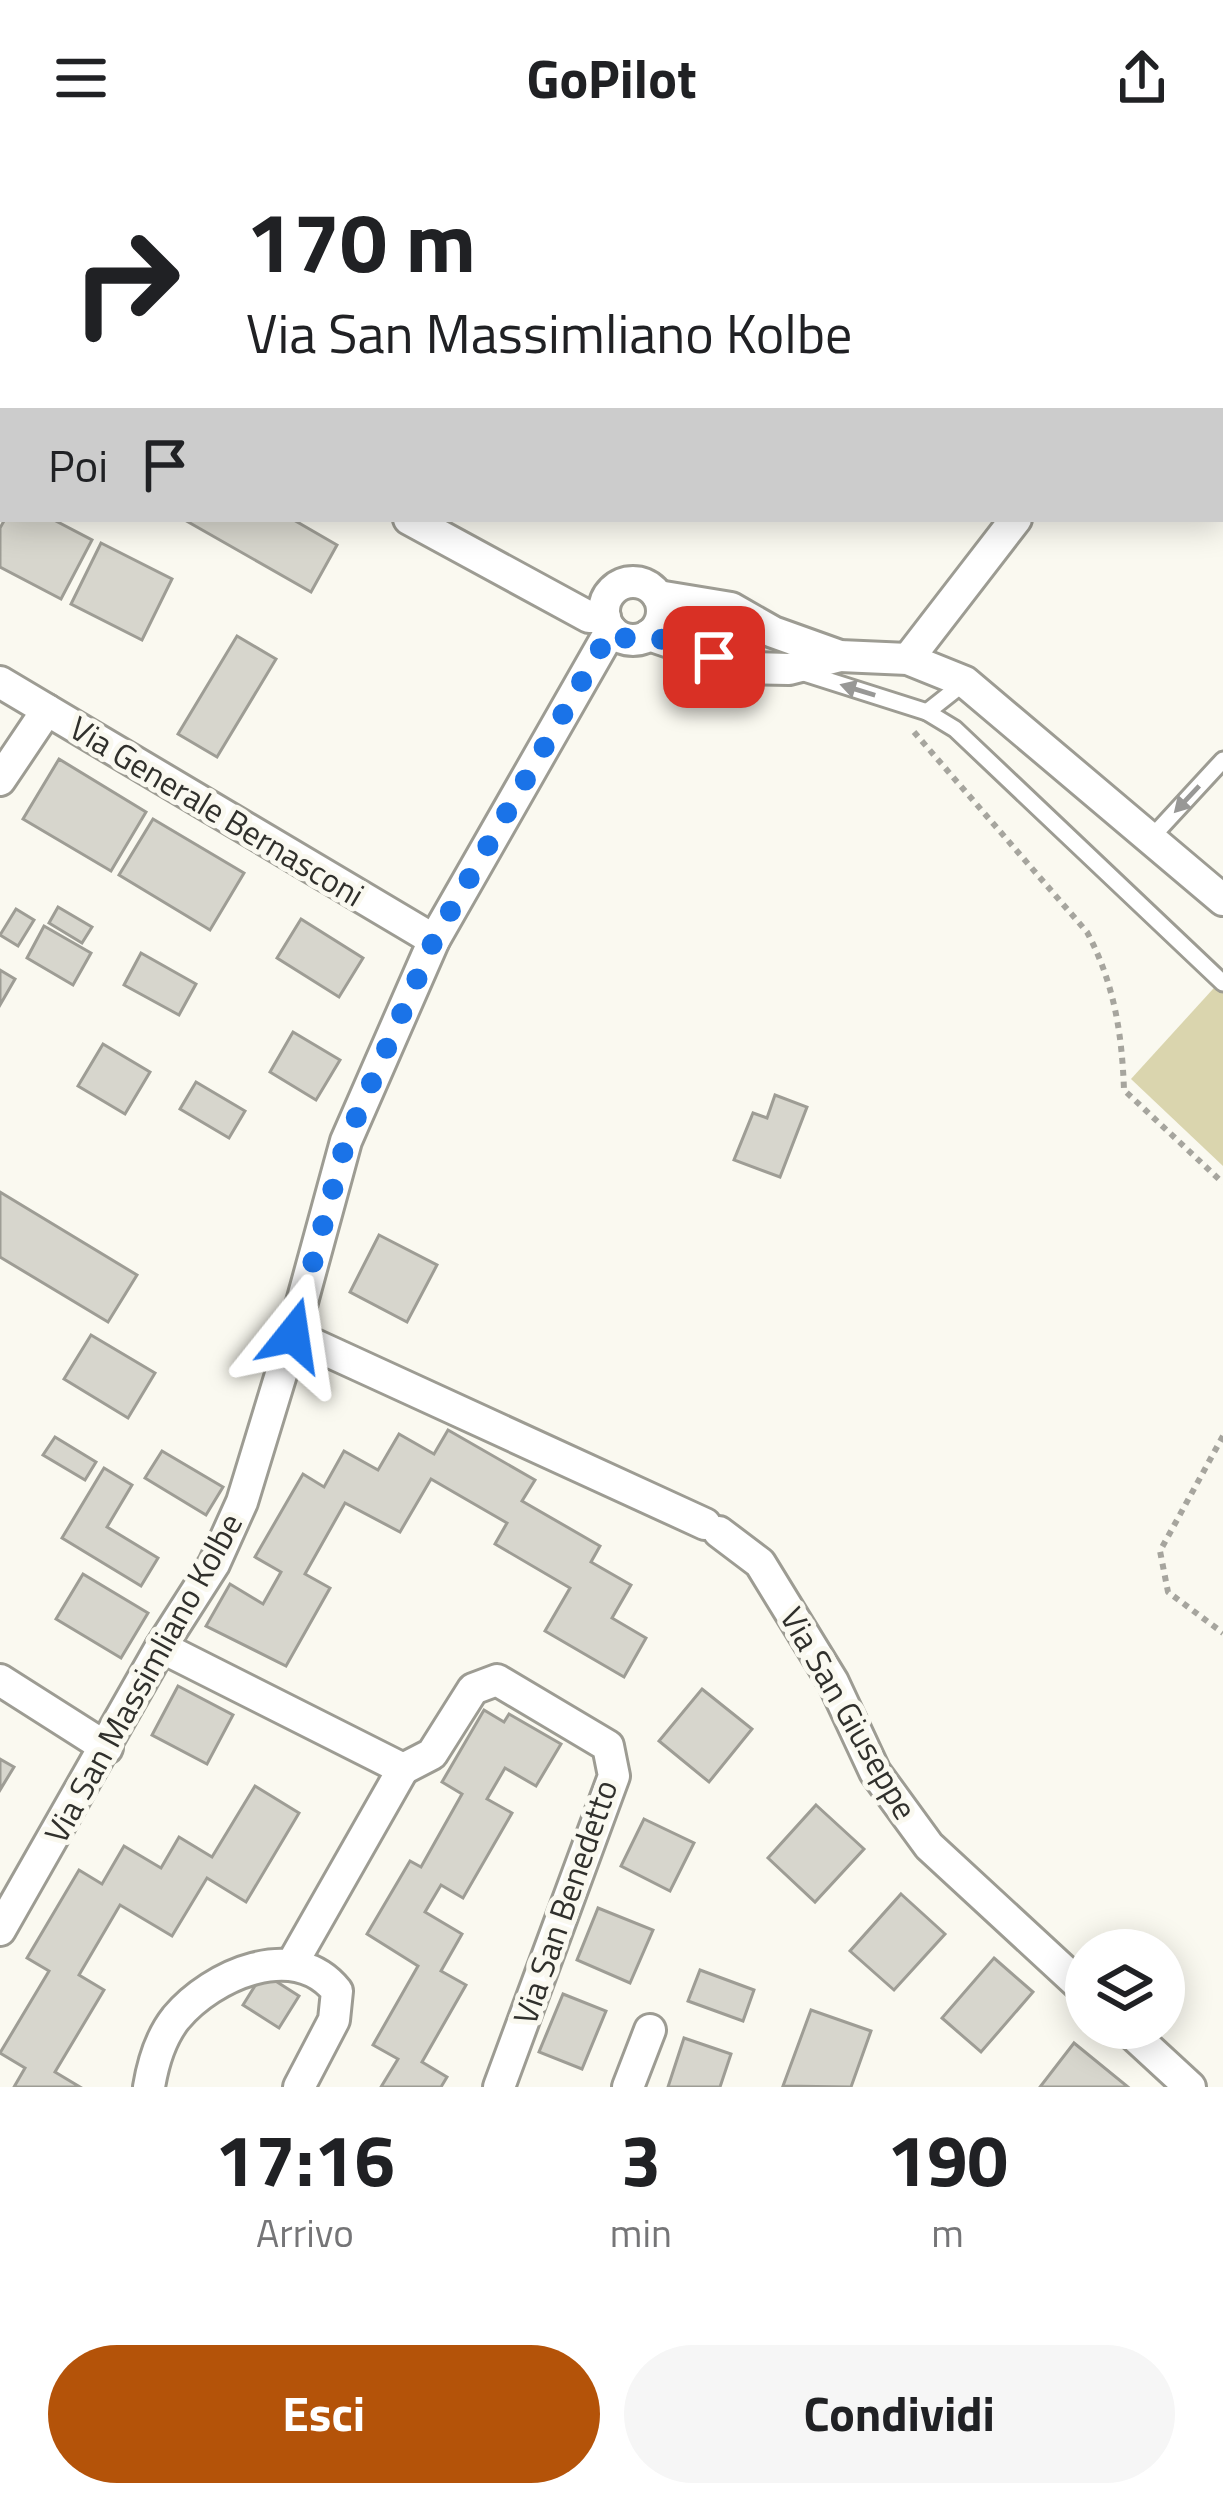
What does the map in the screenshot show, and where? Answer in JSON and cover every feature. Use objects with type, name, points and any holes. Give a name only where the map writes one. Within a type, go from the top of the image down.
[{"type":"street","points":[[415,522],[608,624],[627,639],[649,635],[746,668],[789,669],[840,656],[908,659],[965,682],[1223,900]]},
{"type":"street","points":[[908,659],[1014,522]]},
{"type":"street","points":[[608,624],[609,596],[624,583],[643,584],[658,596],[731,608],[773,632],[840,656]]},
{"type":"street","points":[[649,635],[662,614],[658,596]]},
{"type":"street","name":"Via San Massimliano Kolbe","points":[[0,1930],[161,1647],[214,1564],[242,1502],[346,1141],[434,940],[608,624]]},
{"type":"street","name":"Via Generale Bernasconi","points":[[0,682],[434,940]]},
{"type":"street","points":[[0,780],[47,710]]},
{"type":"street","name":"Via San Giuseppe","points":[[293,1335],[712,1528],[760,1563],[833,1682],[875,1772],[928,1846],[1065,1972]]},
{"type":"street","points":[[161,1647],[403,1769],[292,1964]]},
{"type":"street","points":[[0,1680],[106,1748]]},
{"type":"street","name":"Via San Benedetto","points":[[403,1769],[431,1754],[473,1689],[497,1680],[608,1745],[614,1776],[499,2087]]},
{"type":"street","points":[[149,2087],[154,2057],[174,2020],[202,1992],[234,1973],[292,1964],[329,1980],[338,1991],[334,2020],[299,2087]]},
{"type":"street","points":[[628,2087],[650,2030]]},
{"type":"street","points":[[1149,2049],[1190,2087]]},
{"type":"lane","points":[[789,669],[927,712],[955,729],[1223,983]]},
{"type":"lane","points":[[927,712],[965,682]]},
{"type":"lane","points":[[1151,838],[1223,760]]},
{"type":"path","points":[[927,712],[913,734],[1087,932],[1105,966],[1122,1033],[1124,1090],[1223,1183]]},
{"type":"path","points":[[1223,1436],[1160,1551],[1168,1592],[1223,1633]]},
{"type":"shaded area","points":[[1223,978],[1223,1166],[1131,1079]]},
{"type":"building","points":[[3,522],[58,522],[92,540],[61,599],[0,567]]},
{"type":"building","points":[[188,522],[297,522],[337,545],[311,592]]},
{"type":"building","points":[[101,543],[172,579],[142,640],[71,604]]},
{"type":"building","points":[[237,636],[276,659],[217,757],[178,734]]},
{"type":"building","points":[[59,759],[146,812],[111,871],[23,819]]},
{"type":"building","points":[[153,819],[244,873],[210,930],[119,875]]},
{"type":"building","points":[[58,907],[92,927],[82,943],[49,923]]},
{"type":"building","points":[[16,909],[34,920],[18,946],[0,935]]},
{"type":"building","points":[[301,919],[363,958],[339,997],[277,958]]},
{"type":"building","points":[[44,926],[91,953],[73,985],[27,958]]},
{"type":"building","points":[[141,953],[196,984],[179,1015],[124,985]]},
{"type":"building","points":[[0,970],[15,979],[0,1005]]},
{"type":"building","points":[[293,1032],[340,1060],[316,1100],[270,1072]]},
{"type":"building","points":[[103,1044],[150,1072],[125,1114],[78,1086]]},
{"type":"building","points":[[196,1082],[245,1111],[229,1138],[180,1109]]},
{"type":"building","points":[[775,1095],[807,1107],[780,1177],[734,1160],[753,1113],[767,1118]]},
{"type":"building","points":[[0,1192],[137,1275],[108,1322],[0,1257]]},
{"type":"building","points":[[379,1235],[437,1265],[407,1322],[350,1292]]},
{"type":"building","points":[[91,1335],[155,1373],[128,1418],[64,1379]]},
{"type":"building","points":[[448,1430],[535,1480],[522,1501],[600,1546],[591,1562],[631,1585],[612,1618],[646,1638],[624,1677],[545,1631],[570,1588],[495,1544],[507,1523],[431,1479],[400,1532],[345,1503],[305,1574],[330,1588],[286,1666],[206,1626],[230,1584],[263,1604],[281,1572],[255,1557],[303,1474],[324,1487],[344,1451],[378,1470],[399,1434],[434,1454]]},
{"type":"building","points":[[55,1437],[96,1462],[85,1480],[43,1455]]},
{"type":"building","points":[[162,1451],[223,1487],[206,1515],[145,1478]]},
{"type":"building","points":[[104,1468],[132,1485],[107,1527],[158,1558],[141,1586],[62,1538]]},
{"type":"building","points":[[83,1574],[148,1613],[121,1658],[56,1619]]},
{"type":"building","points":[[178,1686],[233,1715],[207,1764],[152,1735]]},
{"type":"building","points":[[702,1689],[752,1729],[709,1782],[659,1741]]},
{"type":"building","points":[[484,1710],[504,1722],[509,1714],[561,1744],[536,1786],[505,1768],[487,1799],[512,1813],[463,1898],[441,1885],[425,1912],[462,1934],[441,1971],[466,1985],[422,2062],[447,2077],[441,2087],[381,2087],[398,2059],[373,2045],[418,1966],[367,1934],[410,1861],[421,1867],[462,1794],[442,1782]]},
{"type":"building","points":[[0,1759],[14,1767],[0,1790]]},
{"type":"building","points":[[255,1786],[299,1813],[246,1902],[207,1878],[172,1936],[120,1905],[79,1975],[104,1990],[55,2072],[80,2087],[14,2087],[25,2068],[0,2053],[49,1971],[27,1958],[79,1870],[102,1884],[124,1846],[161,1868],[179,1837],[212,1857]]},
{"type":"building","points":[[816,1805],[864,1849],[815,1902],[768,1858]]},
{"type":"building","points":[[644,1819],[694,1843],[670,1891],[621,1866]]},
{"type":"building","points":[[901,1894],[945,1934],[894,1990],[850,1951]]},
{"type":"building","points":[[598,1908],[653,1930],[630,1983],[577,1960]]},
{"type":"building","points":[[994,1958],[1033,1992],[981,2052],[942,2018]]},
{"type":"building","points":[[700,1970],[754,1990],[743,2021],[688,2001]]},
{"type":"building","points":[[263,1973],[299,1996],[279,2028],[243,2005]]},
{"type":"building","points":[[563,1994],[606,2011],[582,2069],[539,2052]]},
{"type":"building","points":[[811,2010],[871,2031],[851,2087],[783,2086]]},
{"type":"building","points":[[684,2038],[731,2054],[720,2087],[668,2087]]},
{"type":"building","points":[[1069,2049],[1081,2049],[1128,2087],[1040,2087]]},
{"type":"route","points":[[293,1335],[346,1141],[434,940],[611,630],[627,639],[649,635],[714,657]]}]
